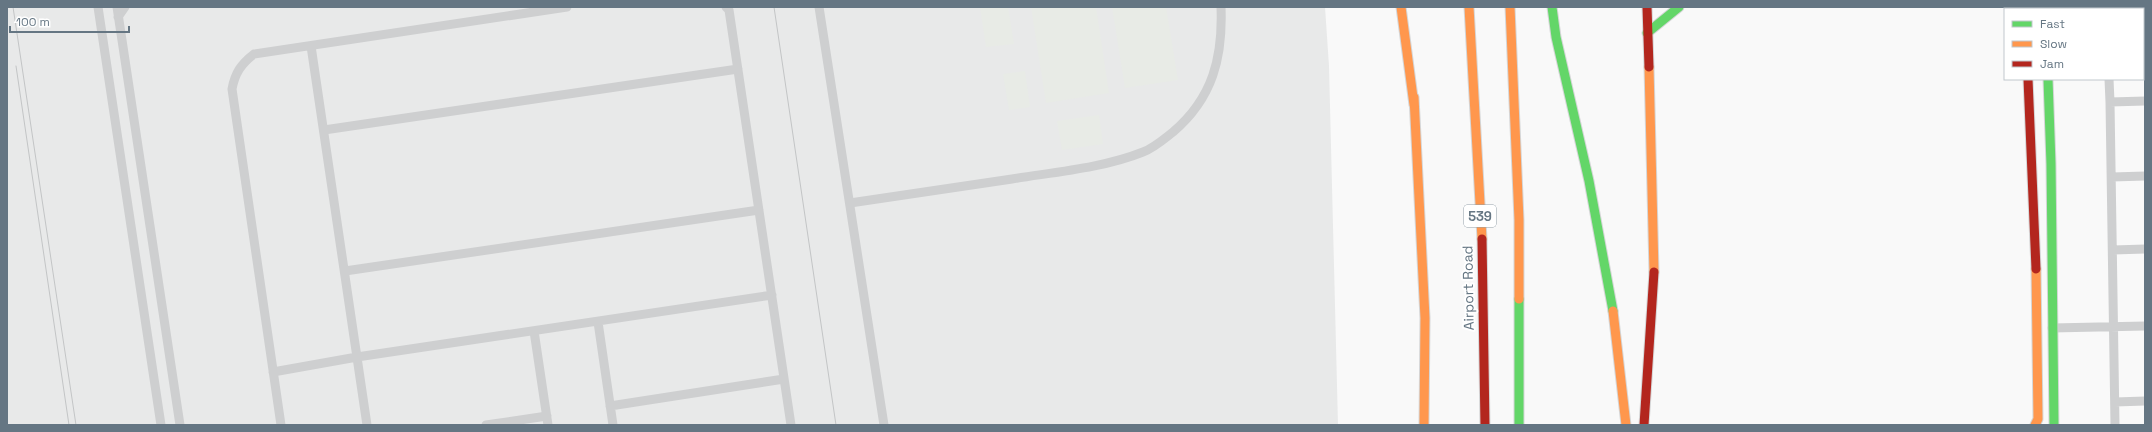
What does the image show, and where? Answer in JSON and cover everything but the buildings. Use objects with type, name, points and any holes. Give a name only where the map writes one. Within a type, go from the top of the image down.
[{"type":"main road","points":[[1401,7],[1414,105]]},
{"type":"main road","points":[[1409,7],[1425,318],[1424,425]]},
{"type":"main road","name":"Airport Road","points":[[1469,7],[1481,234],[1485,425]]},
{"type":"main road","points":[[1510,7],[1519,220],[1519,425]]},
{"type":"main road","points":[[1552,7],[1556,37],[1601,233],[1623,371],[1626,425]]},
{"type":"main road","points":[[1644,425],[1654,282],[1647,7]]},
{"type":"main road","points":[[1647,33],[1679,7]]},
{"type":"main road","points":[[2028,80],[2036,242],[2038,419],[2035,425]]},
{"type":"main road","points":[[2048,80],[2051,164],[2054,425]]},
{"type":"street","points":[[98,7],[161,425]]},
{"type":"street","points":[[117,7],[180,425]]},
{"type":"street","points":[[118,17],[125,7]]},
{"type":"street","points":[[281,425],[232,89],[234,78],[241,65],[254,54],[567,7]]},
{"type":"street","points":[[726,7],[729,10],[791,425]]},
{"type":"street","points":[[819,7],[884,425]]},
{"type":"street","points":[[850,203],[1065,171],[1112,161],[1144,152],[1180,126],[1194,112],[1204,96],[1213,78],[1219,55],[1222,32],[1221,7]]},
{"type":"street","points":[[311,46],[367,425]]},
{"type":"street","points":[[324,130],[738,69]]},
{"type":"street","points":[[2109,80],[2115,327],[2115,425]]},
{"type":"street","points":[[2110,102],[2145,101]]},
{"type":"street","points":[[2112,177],[2145,176]]},
{"type":"street","points":[[344,271],[759,210]]},
{"type":"street","points":[[2113,250],[2145,249]]},
{"type":"street","points":[[273,372],[357,357],[772,295]]},
{"type":"street","points":[[598,322],[613,425]]},
{"type":"street","points":[[2052,328],[2145,326]]},
{"type":"street","points":[[486,425],[547,420],[534,330]]},
{"type":"street","points":[[610,406],[784,380]]},
{"type":"street","points":[[2115,402],[2145,401]]},
{"type":"shaded area","points":[[7,7],[1325,7],[1329,66],[1338,425],[7,425]]},
{"type":"shaded area","points":[[980,7],[1008,7],[1014,44],[986,47]]},
{"type":"shaded area","points":[[1031,7],[1096,7],[1109,93],[1046,103]]},
{"type":"shaded area","points":[[1112,7],[1166,7],[1178,80],[1125,88]]},
{"type":"shaded area","points":[[1025,71],[1030,107],[1009,110],[1003,74]]},
{"type":"shaded area","points":[[1099,115],[1103,144],[1062,150],[1057,121]]},
{"type":"tram line","points":[[13,7],[76,425]]},
{"type":"tram line","points":[[774,7],[836,425]]},
{"type":"tram line","points":[[16,66],[69,425]]},
{"type":"traffic: fast","points":[[1552,7],[1556,37],[1589,181],[1613,311]]},
{"type":"traffic: fast","points":[[1647,33],[1679,7]]},
{"type":"traffic: fast","points":[[2048,80],[2051,164],[2054,425]]},
{"type":"traffic: fast","points":[[1519,299],[1519,425]]},
{"type":"traffic: slow","points":[[1401,7],[1414,105]]},
{"type":"traffic: slow","points":[[1469,7],[1482,239]]},
{"type":"traffic: slow","points":[[1510,7],[1519,220],[1519,299]]},
{"type":"traffic: slow","points":[[1649,67],[1654,272]]},
{"type":"traffic: slow","points":[[1414,97],[1425,318],[1424,425]]},
{"type":"traffic: slow","points":[[2035,425],[2038,419],[2036,269]]},
{"type":"traffic: slow","points":[[1613,311],[1626,425]]},
{"type":"traffic: jam","points":[[1647,7],[1649,67]]},
{"type":"traffic: jam","points":[[2028,80],[2036,269]]},
{"type":"traffic: jam","points":[[1482,239],[1485,425]]},
{"type":"traffic: jam","points":[[1644,425],[1654,272]]}]
